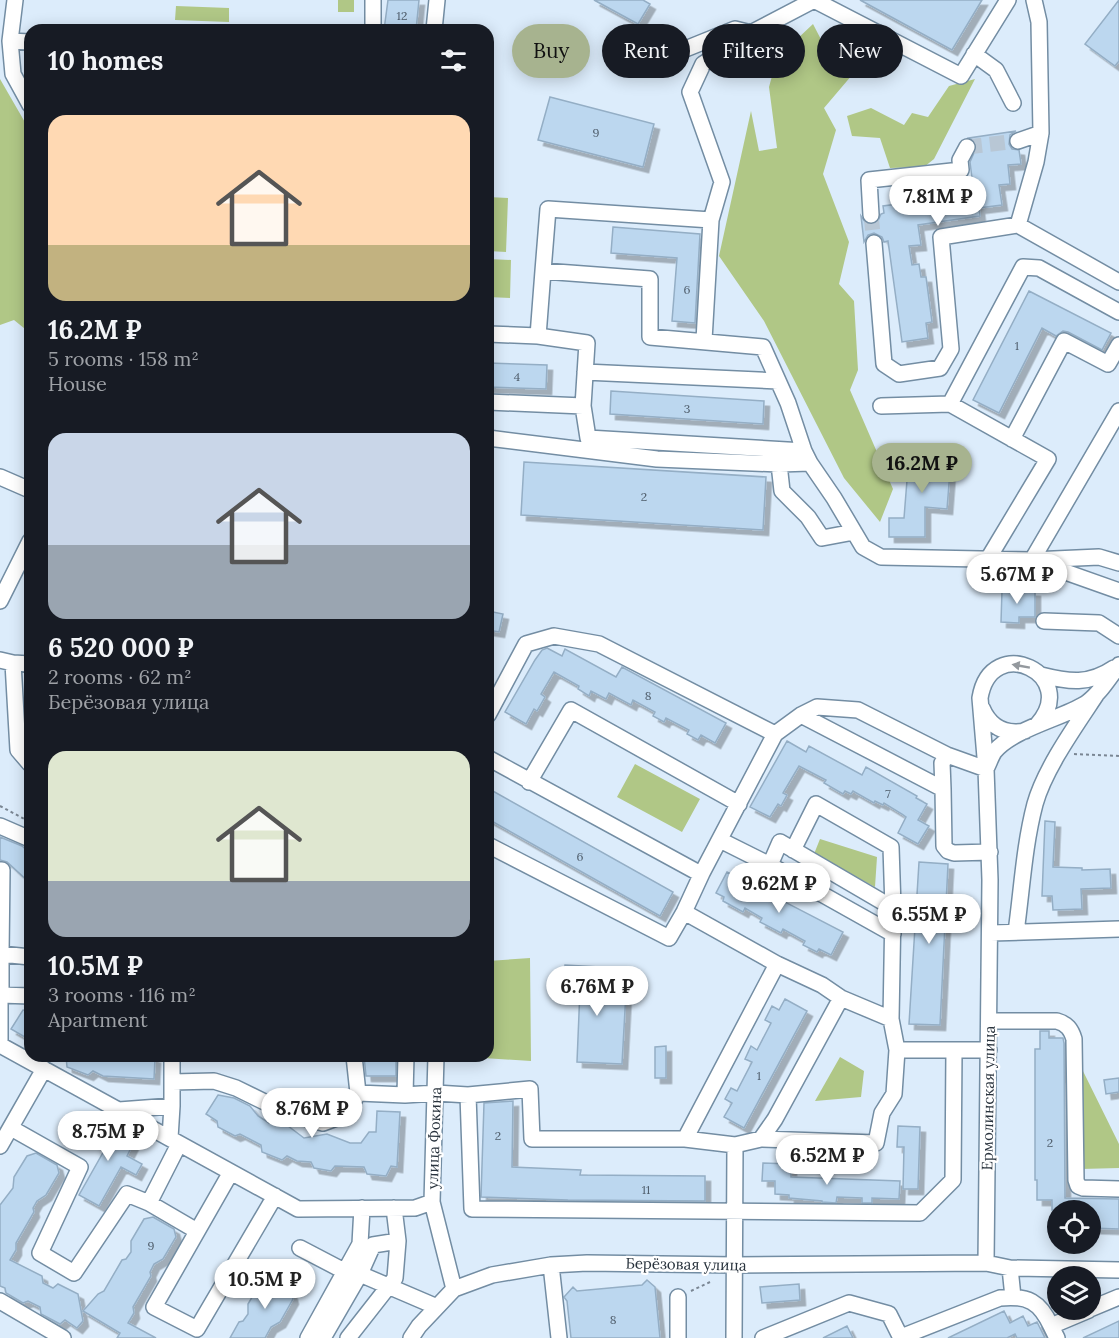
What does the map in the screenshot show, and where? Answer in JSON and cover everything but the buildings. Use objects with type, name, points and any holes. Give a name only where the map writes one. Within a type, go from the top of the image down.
[{"type":"street","points":[[15,0],[10,41],[13,74],[24,94]]},
{"type":"street","points":[[373,0],[373,24]]},
{"type":"street","points":[[435,24],[437,0]]},
{"type":"street","points":[[767,24],[814,0],[961,76],[1008,0]]},
{"type":"street","points":[[1018,225],[1036,162],[1041,133],[1039,22],[1034,0]]},
{"type":"street","points":[[10,41],[24,42]]},
{"type":"street","points":[[974,54],[996,70],[1012,103]]},
{"type":"street","points":[[702,66],[690,92],[722,182],[711,220],[704,340]]},
{"type":"street","points":[[1018,141],[1041,133]]},
{"type":"street","points":[[872,215],[868,180],[961,170],[960,160],[967,147]]},
{"type":"street","points":[[538,336],[548,209],[711,220]]},
{"type":"street","points":[[874,243],[884,364],[899,374],[940,368],[951,349],[941,237],[1018,225],[1119,282]]},
{"type":"street","points":[[950,404],[1023,267],[1039,268],[1119,312]]},
{"type":"street","points":[[543,271],[650,279],[650,337],[763,347],[807,457],[834,498],[862,548],[881,557],[1032,560],[1099,556],[1119,563]]},
{"type":"street","points":[[494,334],[538,336],[587,343],[583,406],[588,438],[807,457]]},
{"type":"street","points":[[1012,439],[1064,340],[1108,364],[1119,345]]},
{"type":"street","points":[[585,372],[778,381]]},
{"type":"street","points":[[494,402],[583,406]]},
{"type":"street","points":[[881,406],[950,404],[1048,459],[988,559]]},
{"type":"street","points":[[1032,560],[1119,411]]},
{"type":"street","points":[[494,439],[657,459],[779,464],[807,457]]},
{"type":"street","points":[[779,464],[782,491],[808,517],[822,538],[854,532]]},
{"type":"street","points":[[0,477],[24,487]]},
{"type":"street","points":[[0,601],[24,553]]},
{"type":"street","points":[[1032,560],[1119,591]]},
{"type":"street","points":[[1044,621],[1099,623],[1119,636]]},
{"type":"street","points":[[494,704],[526,644],[554,636],[599,644],[775,734]]},
{"type":"street","points":[[24,663],[7,662],[18,750],[24,757]]},
{"type":"street","points":[[1041,675],[1047,684],[1050,700],[1044,717],[1032,728],[1015,733],[1004,731],[994,726],[986,718],[980,698],[982,688],[986,678],[1002,665],[1023,664],[1041,675],[1062,680],[1083,681],[1101,677],[1119,665]]},
{"type":"street","points":[[1016,932],[1024,864],[1035,804],[1046,777],[1060,753],[1098,692],[1119,665]]},
{"type":"street","points":[[494,848],[669,938],[775,734],[801,715],[817,707],[858,710],[947,755],[986,769],[993,753],[1002,744],[1086,703],[1098,692]]},
{"type":"street","name":"Ермолинская улица","points":[[982,708],[990,852],[991,933],[986,1263]]},
{"type":"street","points":[[529,782],[572,710],[739,804]]},
{"type":"street","points":[[801,715],[943,789]]},
{"type":"street","points":[[947,755],[942,763],[944,846],[948,851],[954,853],[990,852]]},
{"type":"street","points":[[494,762],[702,873]]},
{"type":"street","points":[[358,1093],[468,1095],[530,1089],[532,1139],[685,1139],[735,1145],[761,1139],[876,1143],[882,1113],[894,1094],[897,1050],[891,1019],[893,908],[891,847],[816,804],[793,850]]},
{"type":"street","points":[[0,826],[24,836]]},
{"type":"street","points":[[720,840],[770,865],[893,934]]},
{"type":"street","points":[[770,865],[780,842],[893,908]]},
{"type":"street","points":[[0,870],[2,870],[0,1045],[24,1058]]},
{"type":"street","points":[[684,912],[777,964],[822,985],[841,998],[891,1019]]},
{"type":"street","points":[[991,933],[1119,929]]},
{"type":"street","points":[[1,954],[24,956]]},
{"type":"street","points":[[685,1139],[777,964]]},
{"type":"street","points":[[1,995],[24,996]]},
{"type":"street","points":[[761,1139],[775,1119],[841,998]]},
{"type":"street","points":[[990,1021],[1057,1022],[1063,1023],[1071,1030],[1074,1039],[1076,1180],[1078,1186],[1083,1188],[1119,1189]]},
{"type":"street","points":[[897,1050],[989,1050]]},
{"type":"street","points":[[468,1095],[472,1209],[920,1213],[953,1180],[954,1050]]},
{"type":"street","points":[[31,1062],[298,1209],[415,1208],[432,1202]]},
{"type":"street","points":[[149,1203],[175,1141],[172,1062]]},
{"type":"street","points":[[172,1082],[214,1081],[236,1088],[287,1113],[323,1123],[347,1114],[358,1093],[355,1062]]},
{"type":"street","points":[[405,1095],[406,1062]]},
{"type":"street","name":"улица Фокина","points":[[436,1062],[432,1202],[454,1289]]},
{"type":"street","points":[[0,1146],[44,1069]]},
{"type":"street","points":[[118,1110],[172,1106]]},
{"type":"street","points":[[11,1128],[80,1167],[40,1253],[74,1273],[127,1194],[149,1203],[197,1232]]},
{"type":"street","points":[[734,1338],[735,1145]]},
{"type":"street","points":[[231,1172],[154,1307],[197,1329],[275,1196]]},
{"type":"street","points":[[308,1338],[360,1244],[362,1208]]},
{"type":"street","points":[[348,1338],[394,1278],[398,1240],[394,1208]]},
{"type":"street","points":[[323,1338],[360,1274],[373,1245],[398,1240]]},
{"type":"street","points":[[300,1248],[344,1271]]},
{"type":"street","name":"Берёзовая улица","points":[[411,1338],[419,1326],[454,1289],[492,1275],[551,1265],[587,1263],[735,1265],[986,1263],[1010,1268],[1119,1270]]},
{"type":"street","points":[[551,1265],[559,1338]]},
{"type":"street","points":[[1010,1268],[1013,1296]]},
{"type":"street","points":[[360,1274],[389,1284],[437,1307]]},
{"type":"street","points":[[763,1338],[849,1303],[889,1314],[901,1338],[1000,1298],[1013,1296],[1031,1300],[1044,1311],[1054,1332],[1073,1320]]},
{"type":"street","points":[[678,1297],[678,1338]]},
{"type":"street","points":[[1101,1304],[1119,1297]]},
{"type":"street","points":[[0,1301],[63,1338]]},
{"type":"path","points":[[1060,753],[1119,756]]},
{"type":"path","points":[[0,806],[24,819]]},
{"type":"path","points":[[678,1297],[710,1282]]},
{"type":"green space","points":[[338,0],[354,0],[354,12],[338,12]]},
{"type":"green space","points":[[176,6],[229,8],[229,22],[175,20]]},
{"type":"green space","points":[[813,24],[817,32],[817,78],[850,78],[824,108],[836,130],[823,174],[849,242],[839,284],[854,301],[858,370],[850,390],[893,489],[880,522],[844,478],[764,321],[719,256],[751,111],[759,151],[777,148],[769,87],[771,78],[805,78],[805,32]]},
{"type":"green space","points":[[0,79],[24,121],[24,328],[14,320],[0,325]]},
{"type":"green space","points":[[975,79],[934,159],[924,167],[890,168],[880,138],[852,136],[847,116],[871,108],[904,125],[912,113],[928,117],[949,86]]},
{"type":"green space","points":[[494,197],[508,198],[506,252],[494,251]]},
{"type":"green space","points":[[494,259],[511,260],[510,298],[494,297]]},
{"type":"green space","points":[[635,764],[700,799],[682,832],[617,797]]},
{"type":"green space","points":[[820,839],[877,857],[875,887],[814,854]]},
{"type":"green space","points":[[530,958],[531,1061],[494,1059],[494,961]]},
{"type":"green space","points":[[840,1057],[864,1071],[861,1097],[815,1101]]},
{"type":"green space","points":[[1080,1065],[1119,1144],[1119,1168],[1081,1169]]},
{"type":"tunnel","points":[[967,147],[1018,141]]},
{"type":"tunnel","points":[[871,215],[874,243]]}]
